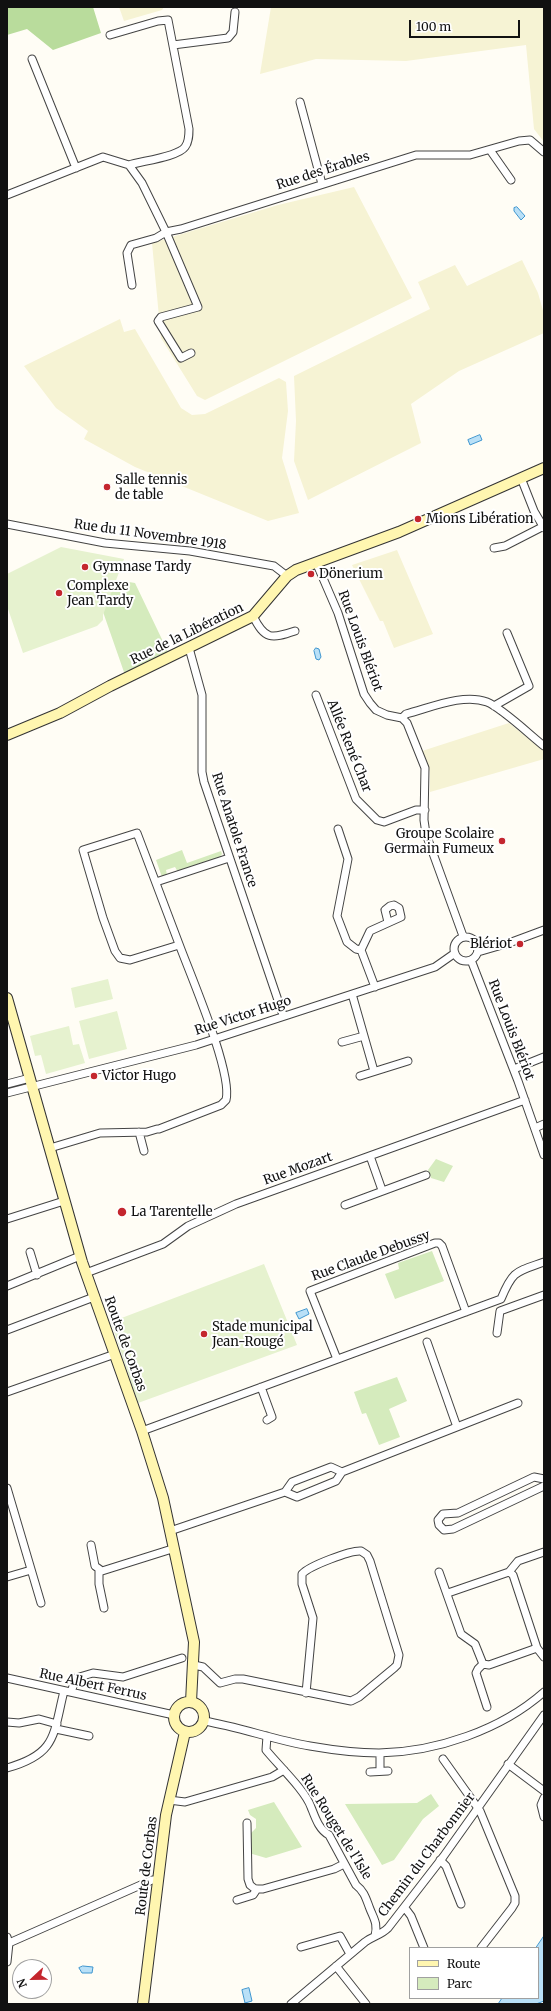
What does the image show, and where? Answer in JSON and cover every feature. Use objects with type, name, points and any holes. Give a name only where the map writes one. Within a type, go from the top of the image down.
[{"type":"street","points":[[173,45],[228,38],[233,32],[235,12]]},
{"type":"street","points":[[7,195],[104,156],[129,164],[177,153],[185,148],[188,140],[189,129],[168,20],[158,21],[110,35]]},
{"type":"street","points":[[32,59],[76,168]]},
{"type":"street","points":[[300,102],[322,184]]},
{"type":"street","name":"Rue des Érables","points":[[132,285],[127,253],[128,249],[131,245],[156,238],[166,232],[181,230],[416,154],[470,155],[519,141],[530,140],[544,152]]},
{"type":"street","points":[[490,150],[511,180]]},
{"type":"street","points":[[129,164],[142,183],[166,232],[198,307],[161,317],[158,321],[181,358],[191,353]]},
{"type":"street","name":"Rue de la Libération","points":[[7,735],[60,713],[110,686],[253,616],[287,576],[296,570],[399,532],[544,468]]},
{"type":"street","points":[[494,548],[505,546],[544,527],[534,511],[521,478]]},
{"type":"street","name":"Rue du 11 Novembre 1918","points":[[7,524],[105,543],[190,551],[274,566],[287,576]]},
{"type":"street","name":"Rue Louis Blériot","points":[[316,562],[338,613],[364,694],[376,710],[387,715],[402,718]]},
{"type":"street","points":[[253,616],[260,629],[267,635],[275,638],[295,631]]},
{"type":"street","points":[[494,706],[529,686],[507,633]]},
{"type":"street","name":"Rue Anatole France","points":[[189,648],[202,695],[202,772],[204,782],[283,1015]]},
{"type":"street","name":"Allée René Char","points":[[316,695],[356,799],[377,820],[384,822],[416,810],[424,810]]},
{"type":"street","points":[[463,936],[426,834],[424,810],[425,768],[406,723],[402,718],[406,714],[459,700],[480,700],[494,706],[544,746]]},
{"type":"street","points":[[338,829],[348,859],[337,916],[347,942],[356,949],[361,950]]},
{"type":"street","points":[[50,1148],[100,1133],[139,1132],[158,1129],[214,1108],[226,1100],[227,1085],[214,1038],[180,946],[156,882],[137,833],[83,850],[105,924],[115,950],[120,958],[130,960],[180,946]]},
{"type":"street","points":[[156,882],[229,858]]},
{"type":"street","points":[[375,987],[361,950],[370,931],[388,922]]},
{"type":"street","points":[[463,936],[455,943],[455,953],[459,958],[465,961],[471,960],[478,952],[494,948],[544,930]]},
{"type":"street","points":[[463,936],[473,939],[477,943],[494,948]]},
{"type":"street","points":[[477,943],[478,952]]},
{"type":"street","name":"Rue Victor Hugo","points":[[32,1082],[157,1055],[214,1038],[435,967],[455,953]]},
{"type":"street","name":"Rue Louis Blériot","points":[[471,960],[514,1069],[544,1155]]},
{"type":"street","points":[[352,994],[374,1071]]},
{"type":"street","name":"Route de Corbas","points":[[7,998],[10,1022],[32,1082],[80,1256],[142,1431],[161,1491],[170,1531],[172,1549],[191,1627],[194,1665],[191,1702]]},
{"type":"street","points":[[342,1042],[364,1036]]},
{"type":"street","points":[[514,1069],[544,1057]]},
{"type":"street","points":[[360,1076],[408,1061]]},
{"type":"street","points":[[7,1084],[32,1082]]},
{"type":"street","points":[[7,1093],[32,1082]]},
{"type":"street","name":"Rue Mozart","points":[[86,1273],[163,1244],[188,1226],[236,1204],[525,1100]]},
{"type":"street","points":[[535,1128],[544,1124]]},
{"type":"street","points":[[139,1132],[144,1150]]},
{"type":"street","points":[[370,1156],[382,1190]]},
{"type":"street","points":[[345,1204],[426,1175]]},
{"type":"street","points":[[7,1219],[64,1201]]},
{"type":"street","name":"Rue Claude Debussy","points":[[337,1359],[310,1291],[435,1243],[439,1243],[442,1246],[466,1312]]},
{"type":"street","points":[[30,1252],[37,1275]]},
{"type":"street","points":[[7,1286],[37,1275],[80,1256]]},
{"type":"street","points":[[142,1431],[501,1299],[508,1284],[517,1271],[544,1262]]},
{"type":"street","points":[[497,1333],[500,1311],[544,1295]]},
{"type":"street","points":[[7,1330],[94,1297]]},
{"type":"street","points":[[427,1342],[457,1427]]},
{"type":"street","points":[[7,1392],[115,1354]]},
{"type":"street","points":[[261,1387],[272,1417],[268,1420]]},
{"type":"street","points":[[285,1492],[297,1497],[336,1481],[342,1472],[518,1403]]},
{"type":"street","points":[[170,1531],[285,1492],[292,1482],[331,1467],[342,1472]]},
{"type":"street","points":[[544,1479],[534,1477],[458,1513],[443,1514],[438,1520],[439,1525],[444,1530],[453,1529],[544,1486]]},
{"type":"street","points":[[7,1488],[41,1603]]},
{"type":"street","points":[[91,1545],[94,1561],[99,1570],[99,1584],[104,1608]]},
{"type":"street","points":[[99,1570],[172,1549]]},
{"type":"street","points":[[194,1665],[203,1667],[220,1683],[239,1679],[306,1693],[351,1701],[359,1697],[396,1665],[399,1655],[370,1561],[367,1555],[361,1551],[310,1568],[302,1574],[302,1584],[313,1618],[306,1693]]},
{"type":"street","points":[[448,1593],[509,1572],[518,1561],[544,1552]]},
{"type":"street","points":[[7,1577],[31,1570]]},
{"type":"street","points":[[440,1572],[461,1634],[475,1644],[483,1664],[489,1666],[536,1648]]},
{"type":"street","points":[[509,1572],[513,1575],[536,1648],[544,1657]]},
{"type":"street","points":[[7,1768],[34,1759],[47,1746],[53,1738],[67,1692],[76,1678],[86,1674],[123,1677],[182,1658]]},
{"type":"street","points":[[483,1664],[478,1668],[476,1673],[487,1707]]},
{"type":"street","name":"Rue Albert Ferrus","points":[[7,1678],[174,1715]]},
{"type":"street","points":[[204,1721],[339,1751],[380,1753],[428,1747],[455,1740],[485,1729],[541,1699],[544,1692]]},
{"type":"street","points":[[191,1702],[202,1709],[204,1721],[202,1726],[195,1731],[186,1732],[178,1728],[175,1723],[174,1715],[181,1705],[191,1702]]},
{"type":"street","name":"Chemin du Charbonnier","points":[[290,2004],[350,1954],[374,1936],[382,1934],[406,1908],[544,1715]]},
{"type":"street","points":[[7,1722],[19,1724],[38,1719],[89,1736]]},
{"type":"street","name":"Route de Corbas","points":[[143,2004],[169,1800],[186,1732]]},
{"type":"street","name":"Rue Rouget de l'Isle","points":[[267,1736],[266,1750],[284,1770],[311,1806],[313,1814],[324,1832],[329,1835],[342,1856],[344,1864],[356,1885],[362,1889],[369,1902],[369,1907],[377,1924],[374,1936]]},
{"type":"street","points":[[380,1753],[380,1771]]},
{"type":"street","points":[[443,1760],[478,1808],[516,1900],[512,1908],[482,1947]]},
{"type":"street","points":[[508,1764],[544,1791]]},
{"type":"street","points":[[169,1800],[186,1802],[272,1777],[284,1770]]},
{"type":"street","points":[[370,1772],[388,1771]]},
{"type":"street","points":[[544,1798],[541,1806],[544,1818]]},
{"type":"street","points":[[247,1823],[248,1879],[250,1885],[257,1889]]},
{"type":"street","points":[[440,1860],[446,1866],[461,1904]]},
{"type":"street","points":[[237,1900],[253,1895],[257,1889],[334,1869],[344,1864]]},
{"type":"street","points":[[7,1962],[8,1940],[152,1880],[158,1880]]},
{"type":"street","points":[[406,1908],[424,1947]]},
{"type":"street","points":[[301,1947],[340,1936],[350,1954]]},
{"type":"street","points":[[336,1966],[366,2004]]},
{"type":"shaded area","points":[[119,7],[164,7],[162,10],[124,21]]},
{"type":"shaded area","points":[[271,7],[544,7],[544,142],[534,129],[526,45],[406,61],[316,59],[260,74]]},
{"type":"shaded area","points":[[354,187],[412,298],[205,400],[197,396],[161,338],[152,243],[278,205]]},
{"type":"shaded area","points":[[522,260],[538,293],[544,314],[544,333],[459,371],[411,404],[421,443],[308,500],[294,461],[296,421],[294,376],[430,309],[418,282],[455,265],[467,286]]},
{"type":"shaded area","points":[[120,319],[124,332],[135,329],[181,408],[192,415],[205,414],[279,378],[286,382],[288,411],[282,458],[299,513],[268,521],[135,467],[84,439],[88,431],[56,408],[24,366]]},
{"type":"shaded area","points":[[397,550],[433,634],[394,648],[383,621],[380,621],[352,565]]},
{"type":"shaded area","points":[[509,723],[544,751],[544,759],[430,792],[430,772],[422,751]]},
{"type":"green space","points":[[93,7],[101,33],[53,50],[27,29],[7,35],[7,8]]},
{"type":"green space","name":"Complexe Jean Tardy","points":[[61,547],[124,559],[103,615],[103,620],[97,626],[23,653],[7,606],[7,574]]},
{"type":"green space","points":[[117,580],[135,583],[169,654],[125,675],[95,589],[113,589]]},
{"type":"green space","points":[[182,850],[187,863],[221,851],[222,854],[218,859],[178,872],[175,867],[166,870],[167,875],[162,877],[156,860]]},
{"type":"green space","points":[[108,979],[113,999],[75,1008],[71,988]]},
{"type":"green space","points":[[117,1011],[127,1049],[89,1059],[79,1021]]},
{"type":"green space","points":[[69,1026],[73,1045],[79,1044],[85,1063],[46,1074],[41,1055],[35,1056],[30,1036]]},
{"type":"green space","points":[[436,1159],[453,1166],[444,1182],[431,1178],[428,1170]]},
{"type":"green space","points":[[432,1251],[444,1281],[395,1299],[385,1274],[399,1269],[398,1263]]},
{"type":"green space","name":"Stade municipal Jean-Rougé","points":[[264,1264],[297,1345],[138,1403],[111,1322]]},
{"type":"green space","points":[[397,1377],[407,1401],[389,1409],[400,1437],[379,1445],[366,1413],[362,1414],[354,1392]]},
{"type":"green space","points":[[431,1794],[439,1806],[423,1819],[394,1860],[382,1865],[345,1804],[417,1803]]},
{"type":"green space","points":[[274,1802],[302,1847],[266,1858],[249,1853],[249,1835],[256,1828],[256,1819],[250,1815],[248,1810]]},
{"type":"water","points":[[517,207],[525,216],[521,220],[514,211],[514,208]]},
{"type":"water","points":[[480,435],[482,440],[470,445],[468,440]]},
{"type":"water","points":[[316,648],[319,649],[321,657],[319,660],[316,659],[314,651]]},
{"type":"water","points":[[307,1309],[309,1314],[299,1319],[296,1313]]},
{"type":"water","points":[[544,1936],[544,2001],[536,2004],[498,2004],[501,1999],[539,1999],[539,1947],[537,1947]]},
{"type":"water","points":[[83,1966],[93,1967],[92,1973],[82,1973],[79,1968]]},
{"type":"water","points":[[249,1988],[252,2001],[245,2003],[242,1990]]},
{"type":"place","name":"Salle tennis de table","points":[[107,487]]},
{"type":"place","name":"Mions Libération","points":[[418,519]]},
{"type":"place","name":"Gymnase Tardy","points":[[85,567]]},
{"type":"place","name":"Dönerium","points":[[311,574]]},
{"type":"place","name":"Complexe Jean Tardy","points":[[59,593]]},
{"type":"place","name":"Groupe Scolaire Germain Fumeux","points":[[502,841]]},
{"type":"place","name":"Blériot","points":[[520,944]]},
{"type":"place","name":"Victor Hugo","points":[[94,1076]]},
{"type":"place","name":"La Tarentelle","points":[[122,1212]]},
{"type":"place","name":"Stade municipal Jean-Rougé","points":[[204,1334]]}]
